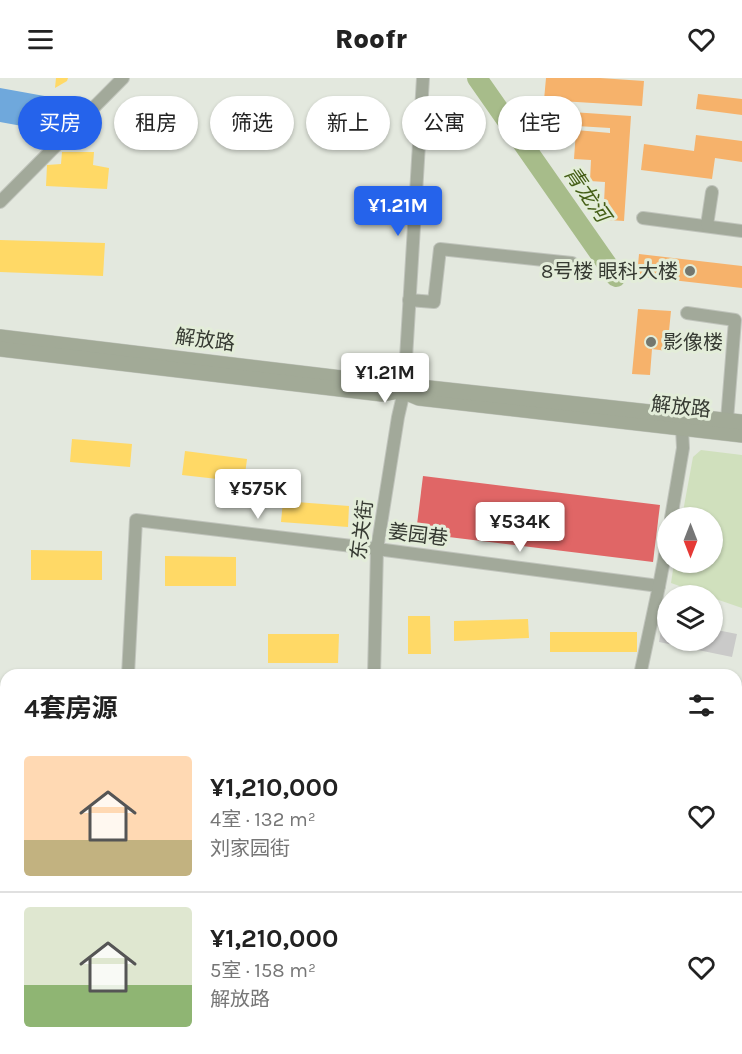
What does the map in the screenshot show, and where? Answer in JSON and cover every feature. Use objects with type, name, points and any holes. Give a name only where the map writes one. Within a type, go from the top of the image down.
[{"type":"main road","name":"解放路","points":[[0,337],[383,383],[419,398],[742,435]]},
{"type":"main road","name":"解放路","points":[[0,349],[382,394],[420,387],[734,421]]},
{"type":"street","points":[[0,202],[123,78]]},
{"type":"street","name":"东关街","points":[[374,669],[377,549],[404,390],[423,78]]},
{"type":"street","points":[[707,225],[712,192]]},
{"type":"street","points":[[643,218],[742,231]]},
{"type":"street","points":[[409,300],[435,302],[440,249],[572,263]]},
{"type":"street","points":[[687,313],[735,320],[737,337],[734,421]]},
{"type":"street","points":[[673,507],[683,448],[682,429]]},
{"type":"street","name":"姜园巷","points":[[128,669],[136,520],[657,586]]},
{"type":"street","points":[[641,669],[657,599]]},
{"type":"green space","points":[[701,450],[742,455],[742,608],[723,601],[723,585],[671,583],[672,573],[723,573],[723,507],[684,507],[693,457]]},
{"type":"building: 住宅","points":[[56,78],[68,78],[55,88]]},
{"type":"building: 住宅","points":[[62,152],[94,152],[93,165],[109,168],[107,189],[46,186],[47,165],[61,164]]},
{"type":"building: 住宅","points":[[0,240],[105,243],[103,276],[0,272]]},
{"type":"building: 住宅","points":[[72,439],[132,444],[130,467],[70,462]]},
{"type":"building: 住宅","points":[[185,451],[247,459],[244,482],[182,475]]},
{"type":"building: 住宅","points":[[283,501],[349,506],[348,527],[281,522]]},
{"type":"building: 住宅","points":[[31,550],[102,551],[102,580],[31,580]]},
{"type":"building: 住宅","points":[[165,556],[236,557],[236,586],[165,586]]},
{"type":"building: 住宅","points":[[408,616],[430,616],[431,654],[408,654]]},
{"type":"building: 住宅","points":[[528,619],[529,638],[454,641],[454,621]]},
{"type":"building: 住宅","points":[[550,632],[637,632],[637,652],[550,652]]},
{"type":"building: 住宅","points":[[268,634],[339,634],[338,663],[268,663]]},
{"type":"building: 商业","points":[[423,476],[660,505],[657,507],[653,562],[416,533]]},
{"type":"building: 学校","points":[[0,88],[44,96],[18,96],[18,125],[0,122]]},
{"type":"building: 医疗","points":[[546,78],[644,81],[642,106],[582,102],[582,96],[544,96]]},
{"type":"building: 医疗","points":[[698,94],[742,99],[742,115],[696,109]]},
{"type":"building: 医疗","points":[[582,113],[631,116],[624,221],[608,220],[609,204],[604,203],[605,182],[590,181],[591,160],[574,159],[575,150],[582,150],[582,131],[610,133],[610,128],[582,126]]},
{"type":"building: 医疗","points":[[696,135],[742,141],[742,162],[715,158],[712,179],[641,170],[644,144],[694,151]]},
{"type":"building: 医疗","name":"8号楼 眼科大楼","points":[[639,254],[742,266],[742,288],[637,276]]},
{"type":"building: 医疗","name":"影像楼","points":[[638,309],[671,311],[667,351],[652,349],[650,375],[632,374]]},
{"type":"building: 其他","points":[[723,631],[737,634],[732,657],[703,651],[723,651]]},
{"type":"waterway","name":"青龙河","points":[[477,78],[616,277]]},
{"type":"place","name":"8号楼 眼科大楼","points":[[690,271]]},
{"type":"place","name":"影像楼","points":[[651,342]]}]
